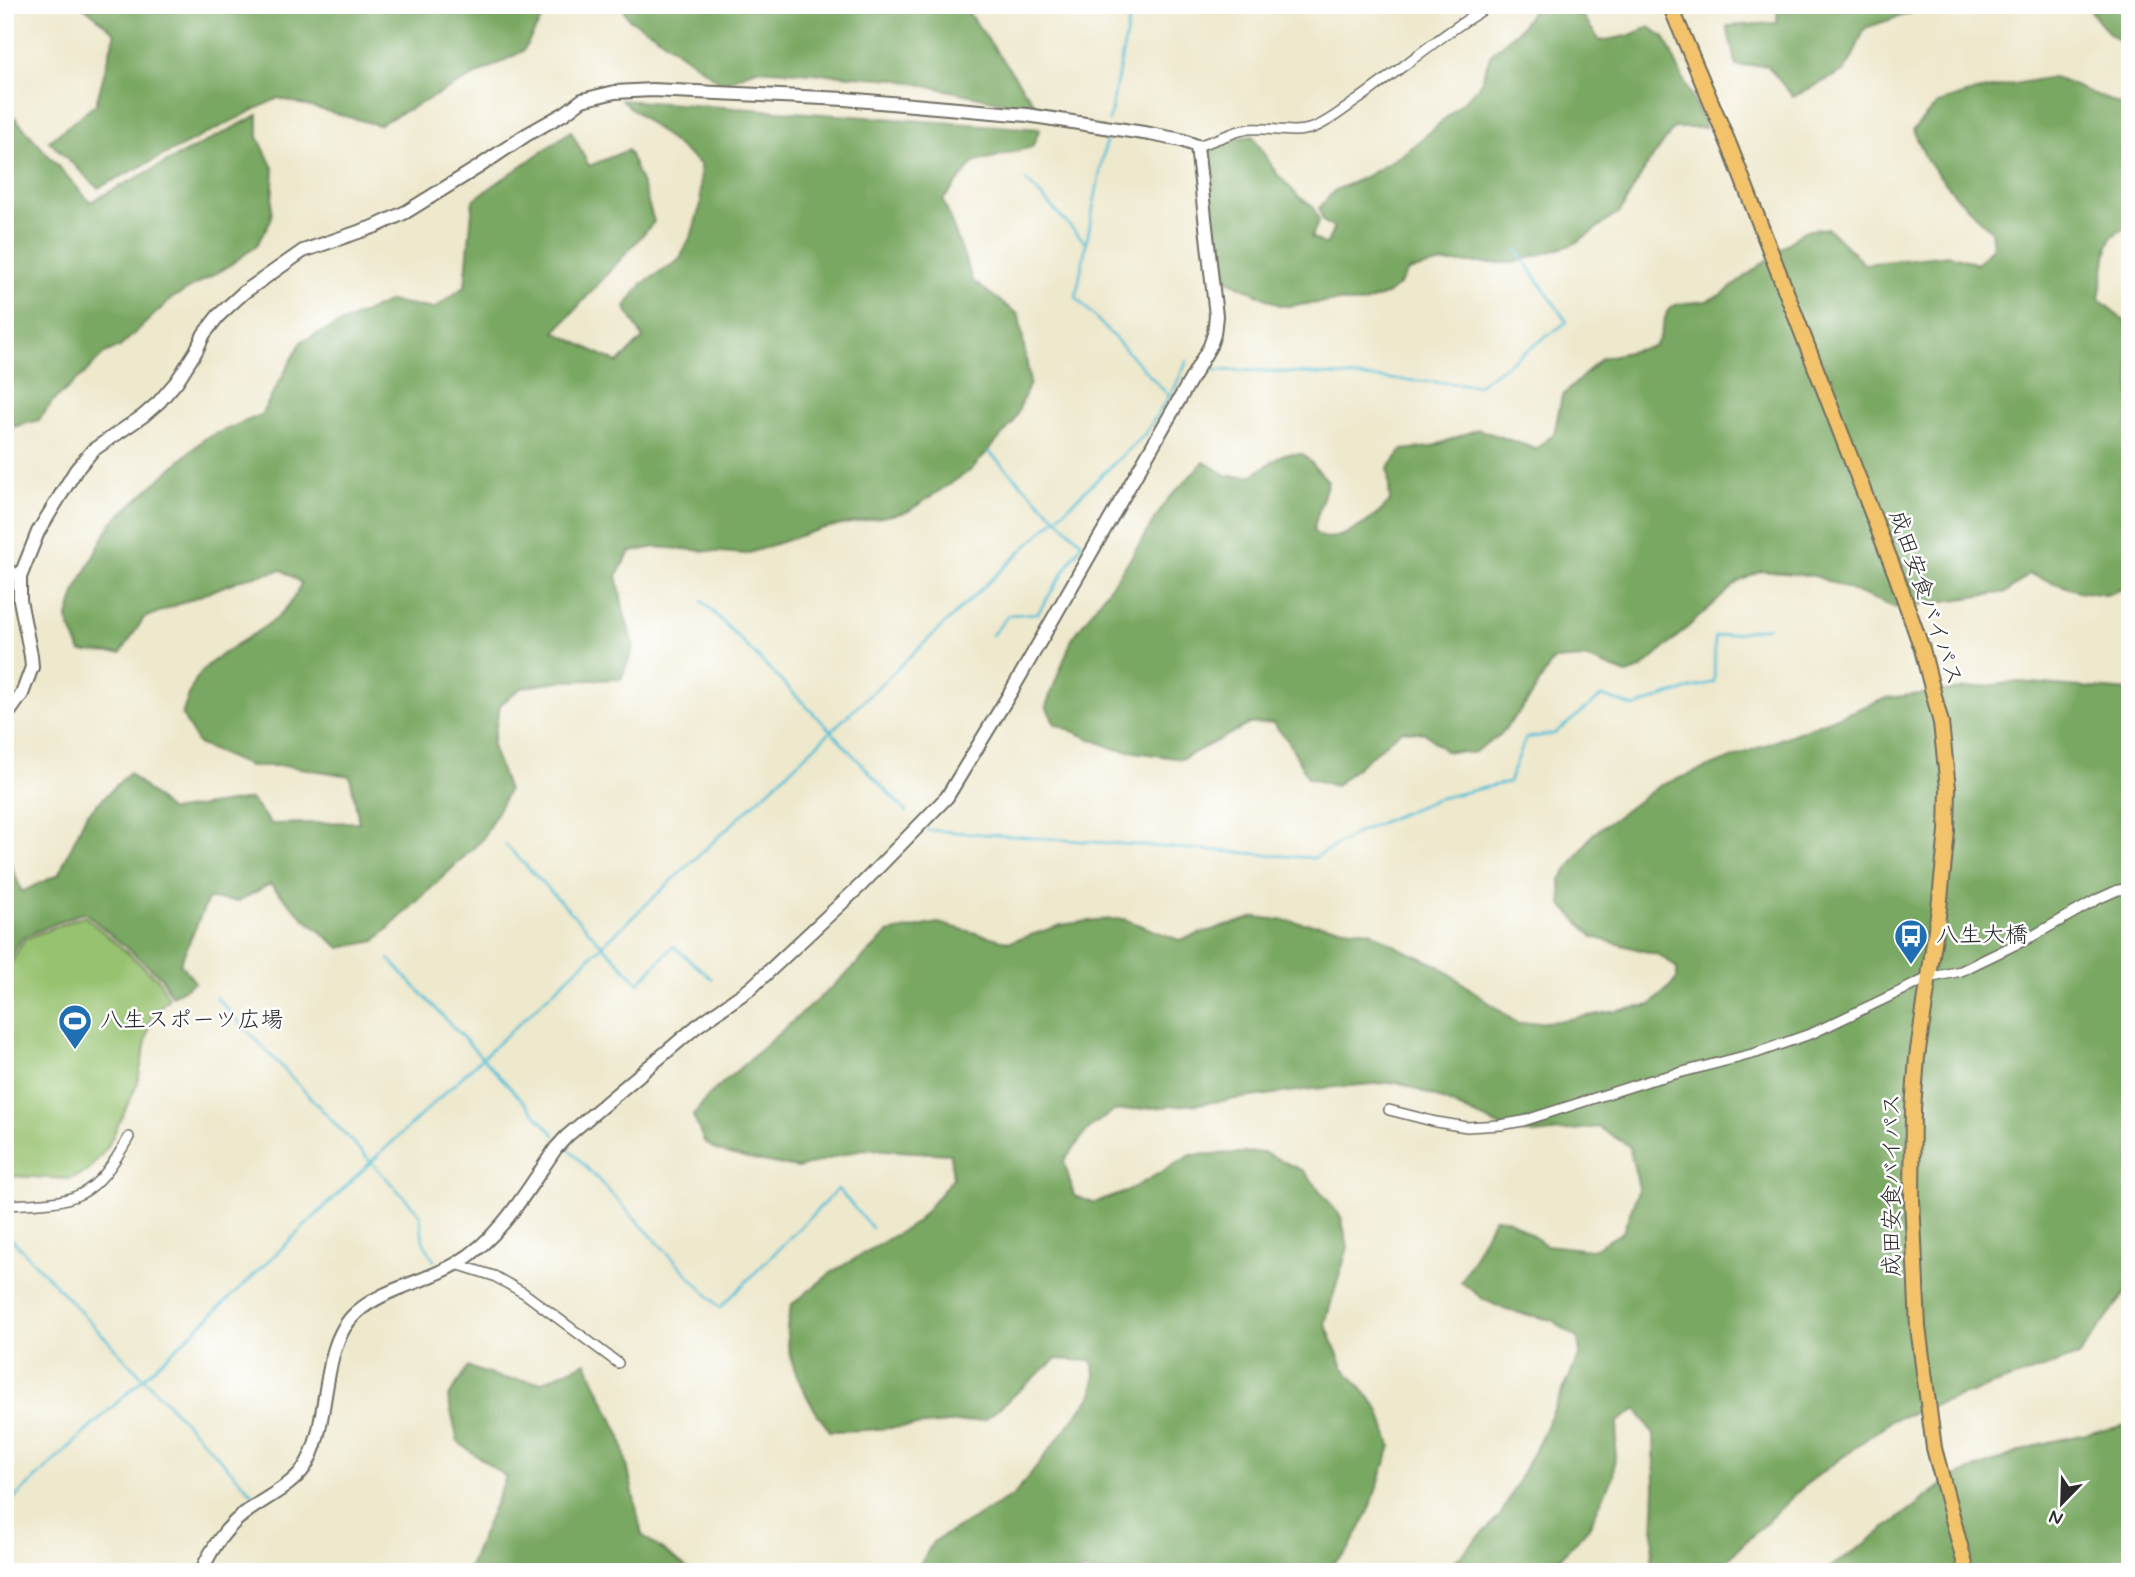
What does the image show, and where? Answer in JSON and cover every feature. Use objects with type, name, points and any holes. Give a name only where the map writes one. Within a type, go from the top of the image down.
[{"type":"main road","name":"成田安食バイパス","points":[[1670,5],[1730,147],[1896,575],[1922,649],[1941,723],[1948,788],[1946,844],[1917,1057],[1912,1199],[1918,1328],[1934,1448],[1967,1572]]},
{"type":"street","points":[[5,713],[10,711],[22,694],[32,667],[20,600],[20,577],[38,532],[76,470],[93,450],[159,402],[177,381],[204,334],[218,316],[243,293],[303,251],[376,226],[405,212],[582,100],[615,92],[652,90],[845,99],[1027,115],[1150,134],[1197,146],[1246,130],[1289,131],[1311,128],[1328,120],[1465,20],[1491,5]]},
{"type":"street","points":[[201,1572],[210,1551],[223,1532],[246,1512],[288,1484],[303,1468],[313,1450],[330,1376],[331,1359],[345,1325],[356,1312],[376,1300],[456,1264],[497,1232],[567,1136],[696,1026],[751,988],[861,884],[947,797],[1210,346],[1216,316],[1197,146]]},
{"type":"street","points":[[5,565],[20,577]]},
{"type":"street","points":[[1389,1110],[1467,1127],[1500,1125],[1523,1121],[1648,1081],[1756,1053],[1802,1037],[1928,978],[1961,971],[2031,937],[2098,899],[2118,890],[2130,889]]},
{"type":"street","points":[[5,1205],[44,1204],[79,1195],[106,1174],[129,1137]]},
{"type":"street","points":[[456,1264],[494,1276],[524,1293],[618,1363]]},
{"type":"green space","points":[[82,5],[550,5],[523,51],[378,125],[278,98],[98,188],[49,141],[96,104],[115,33]]},
{"type":"green space","points":[[621,5],[963,5],[1039,110],[895,79],[756,69],[723,84],[653,33],[629,19]]},
{"type":"green space","points":[[1536,5],[1575,5],[1600,41],[1628,36],[1649,27],[1664,37],[1706,128],[1674,128],[1646,167],[1620,212],[1574,244],[1513,263],[1442,263],[1408,271],[1398,286],[1388,294],[1361,304],[1339,301],[1279,305],[1218,275],[1210,246],[1202,157],[1208,151],[1225,141],[1253,136],[1277,174],[1313,207],[1319,221],[1311,237],[1326,245],[1334,228],[1323,221],[1319,208],[1335,190],[1363,178],[1403,154],[1479,87],[1491,54],[1520,28]]},
{"type":"green space","points":[[1778,5],[1934,5],[1865,28],[1844,71],[1793,97],[1767,65],[1736,66],[1727,26],[1777,23]]},
{"type":"green space","points":[[2088,5],[2130,5],[2130,47],[2106,30]]},
{"type":"green space","points":[[2053,77],[2130,109],[2130,226],[2112,236],[2099,299],[2130,326],[2130,417],[2126,428],[2130,434],[2130,586],[2106,595],[2078,591],[2029,574],[2007,592],[1897,608],[1815,576],[1761,571],[1738,582],[1641,669],[1626,674],[1586,658],[1553,660],[1529,700],[1500,735],[1473,753],[1445,751],[1425,733],[1402,730],[1335,786],[1308,778],[1289,742],[1273,723],[1249,724],[1182,759],[1115,749],[1055,724],[1046,706],[1072,639],[1130,559],[1167,500],[1204,462],[1228,476],[1251,476],[1284,454],[1303,454],[1328,481],[1313,530],[1330,538],[1364,524],[1390,501],[1388,469],[1402,450],[1431,447],[1478,429],[1536,449],[1554,434],[1562,396],[1602,358],[1654,346],[1671,307],[1706,301],[1723,294],[1804,231],[1828,228],[1864,264],[1950,255],[1977,264],[1993,247],[1991,230],[1959,199],[1927,161],[1913,130],[1938,103],[1976,91]]},
{"type":"green space","points":[[621,100],[1040,129],[1032,147],[973,163],[943,200],[973,281],[1019,315],[1030,383],[1013,423],[971,470],[907,512],[820,529],[746,554],[656,547],[630,552],[617,575],[634,647],[621,679],[563,681],[521,688],[500,705],[492,746],[508,791],[482,840],[375,941],[340,948],[305,919],[270,884],[239,901],[208,899],[180,963],[195,982],[172,996],[161,977],[84,912],[22,937],[5,967],[5,849],[22,892],[59,874],[86,815],[129,773],[170,811],[250,799],[271,824],[359,822],[350,776],[288,766],[249,766],[198,744],[182,715],[201,672],[218,657],[273,621],[294,598],[301,583],[282,570],[242,579],[144,618],[121,653],[81,652],[67,620],[76,590],[111,523],[205,438],[261,415],[302,341],[390,301],[434,309],[465,286],[473,200],[571,131],[589,166],[628,150],[654,222],[555,332],[618,363],[643,338],[625,307],[642,284],[679,260],[692,234],[701,203],[700,164]]},
{"type":"green space","points":[[5,107],[90,202],[258,115],[258,137],[274,170],[271,220],[256,246],[226,268],[171,299],[120,347],[106,352],[53,401],[39,420],[5,429]]},
{"type":"green space","points":[[2018,682],[2130,691],[2130,1287],[2078,1356],[1892,1420],[1805,1485],[1714,1572],[1656,1572],[1652,1561],[1654,1435],[1636,1409],[1618,1422],[1613,1476],[1589,1527],[1547,1572],[1444,1572],[1500,1516],[1580,1354],[1578,1339],[1552,1320],[1506,1310],[1483,1299],[1461,1282],[1494,1218],[1508,1219],[1546,1245],[1591,1250],[1623,1232],[1639,1188],[1629,1146],[1598,1127],[1534,1134],[1508,1130],[1397,1082],[1114,1111],[1090,1127],[1064,1161],[1074,1196],[1094,1203],[1126,1192],[1191,1155],[1263,1152],[1304,1171],[1341,1217],[1348,1247],[1325,1323],[1343,1367],[1379,1409],[1391,1446],[1369,1511],[1347,1552],[1321,1572],[916,1572],[933,1542],[1014,1495],[1093,1394],[1095,1373],[1092,1361],[1056,1359],[985,1420],[830,1431],[815,1410],[795,1371],[787,1332],[791,1305],[832,1272],[917,1222],[953,1178],[950,1154],[862,1149],[798,1168],[716,1150],[704,1141],[693,1116],[708,1096],[851,970],[888,933],[938,923],[1010,942],[1061,925],[1124,919],[1179,940],[1255,917],[1370,931],[1401,949],[1438,965],[1518,1024],[1558,1021],[1651,1005],[1677,979],[1677,968],[1659,955],[1593,937],[1562,905],[1561,879],[1592,835],[1659,786],[1887,698]]},
{"type":"green space","name":"八生スポーツ広場","points":[[84,916],[158,979],[169,998],[151,1017],[137,1085],[107,1148],[87,1172],[69,1179],[14,1176],[5,1178],[5,981],[24,939]]},
{"type":"green space","points":[[586,1362],[621,1437],[642,1535],[692,1572],[465,1572],[506,1477],[458,1442],[448,1398],[468,1367],[501,1378],[542,1382]]},
{"type":"green space","points":[[2130,1426],[2130,1572],[1823,1572],[1952,1478],[2040,1444]]},
{"type":"waterway","points":[[1109,121],[1132,5]]},
{"type":"waterway","points":[[1244,5],[1281,12]]},
{"type":"waterway","points":[[1106,141],[1076,297],[1168,395]]},
{"type":"waterway","points":[[1026,180],[1086,243]]},
{"type":"waterway","points":[[1211,370],[1268,371],[1478,385],[1567,322],[1517,250]]},
{"type":"waterway","points":[[5,1507],[1145,434],[1176,385],[1187,361]]},
{"type":"waterway","points":[[988,451],[1082,543],[1038,613],[1009,615],[992,635]]},
{"type":"waterway","points":[[702,601],[830,730],[906,812]]},
{"type":"waterway","points":[[927,830],[1314,858],[1359,832],[1436,799],[1509,782],[1526,738],[1554,734],[1602,696],[1635,707],[1714,682],[1715,637],[1768,627]]},
{"type":"waterway","points":[[505,844],[639,983],[673,946],[712,979]]},
{"type":"waterway","points":[[389,959],[555,1135]]},
{"type":"waterway","points":[[216,997],[420,1214],[423,1241],[434,1261]]},
{"type":"waterway","points":[[568,1148],[720,1308],[838,1189],[872,1228]]},
{"type":"waterway","points":[[5,1232],[255,1496]]},
{"type":"place","name":"八生大橋","points":[[1911,966]]},
{"type":"place","name":"八生スポーツ広場","points":[[75,1051]]}]
